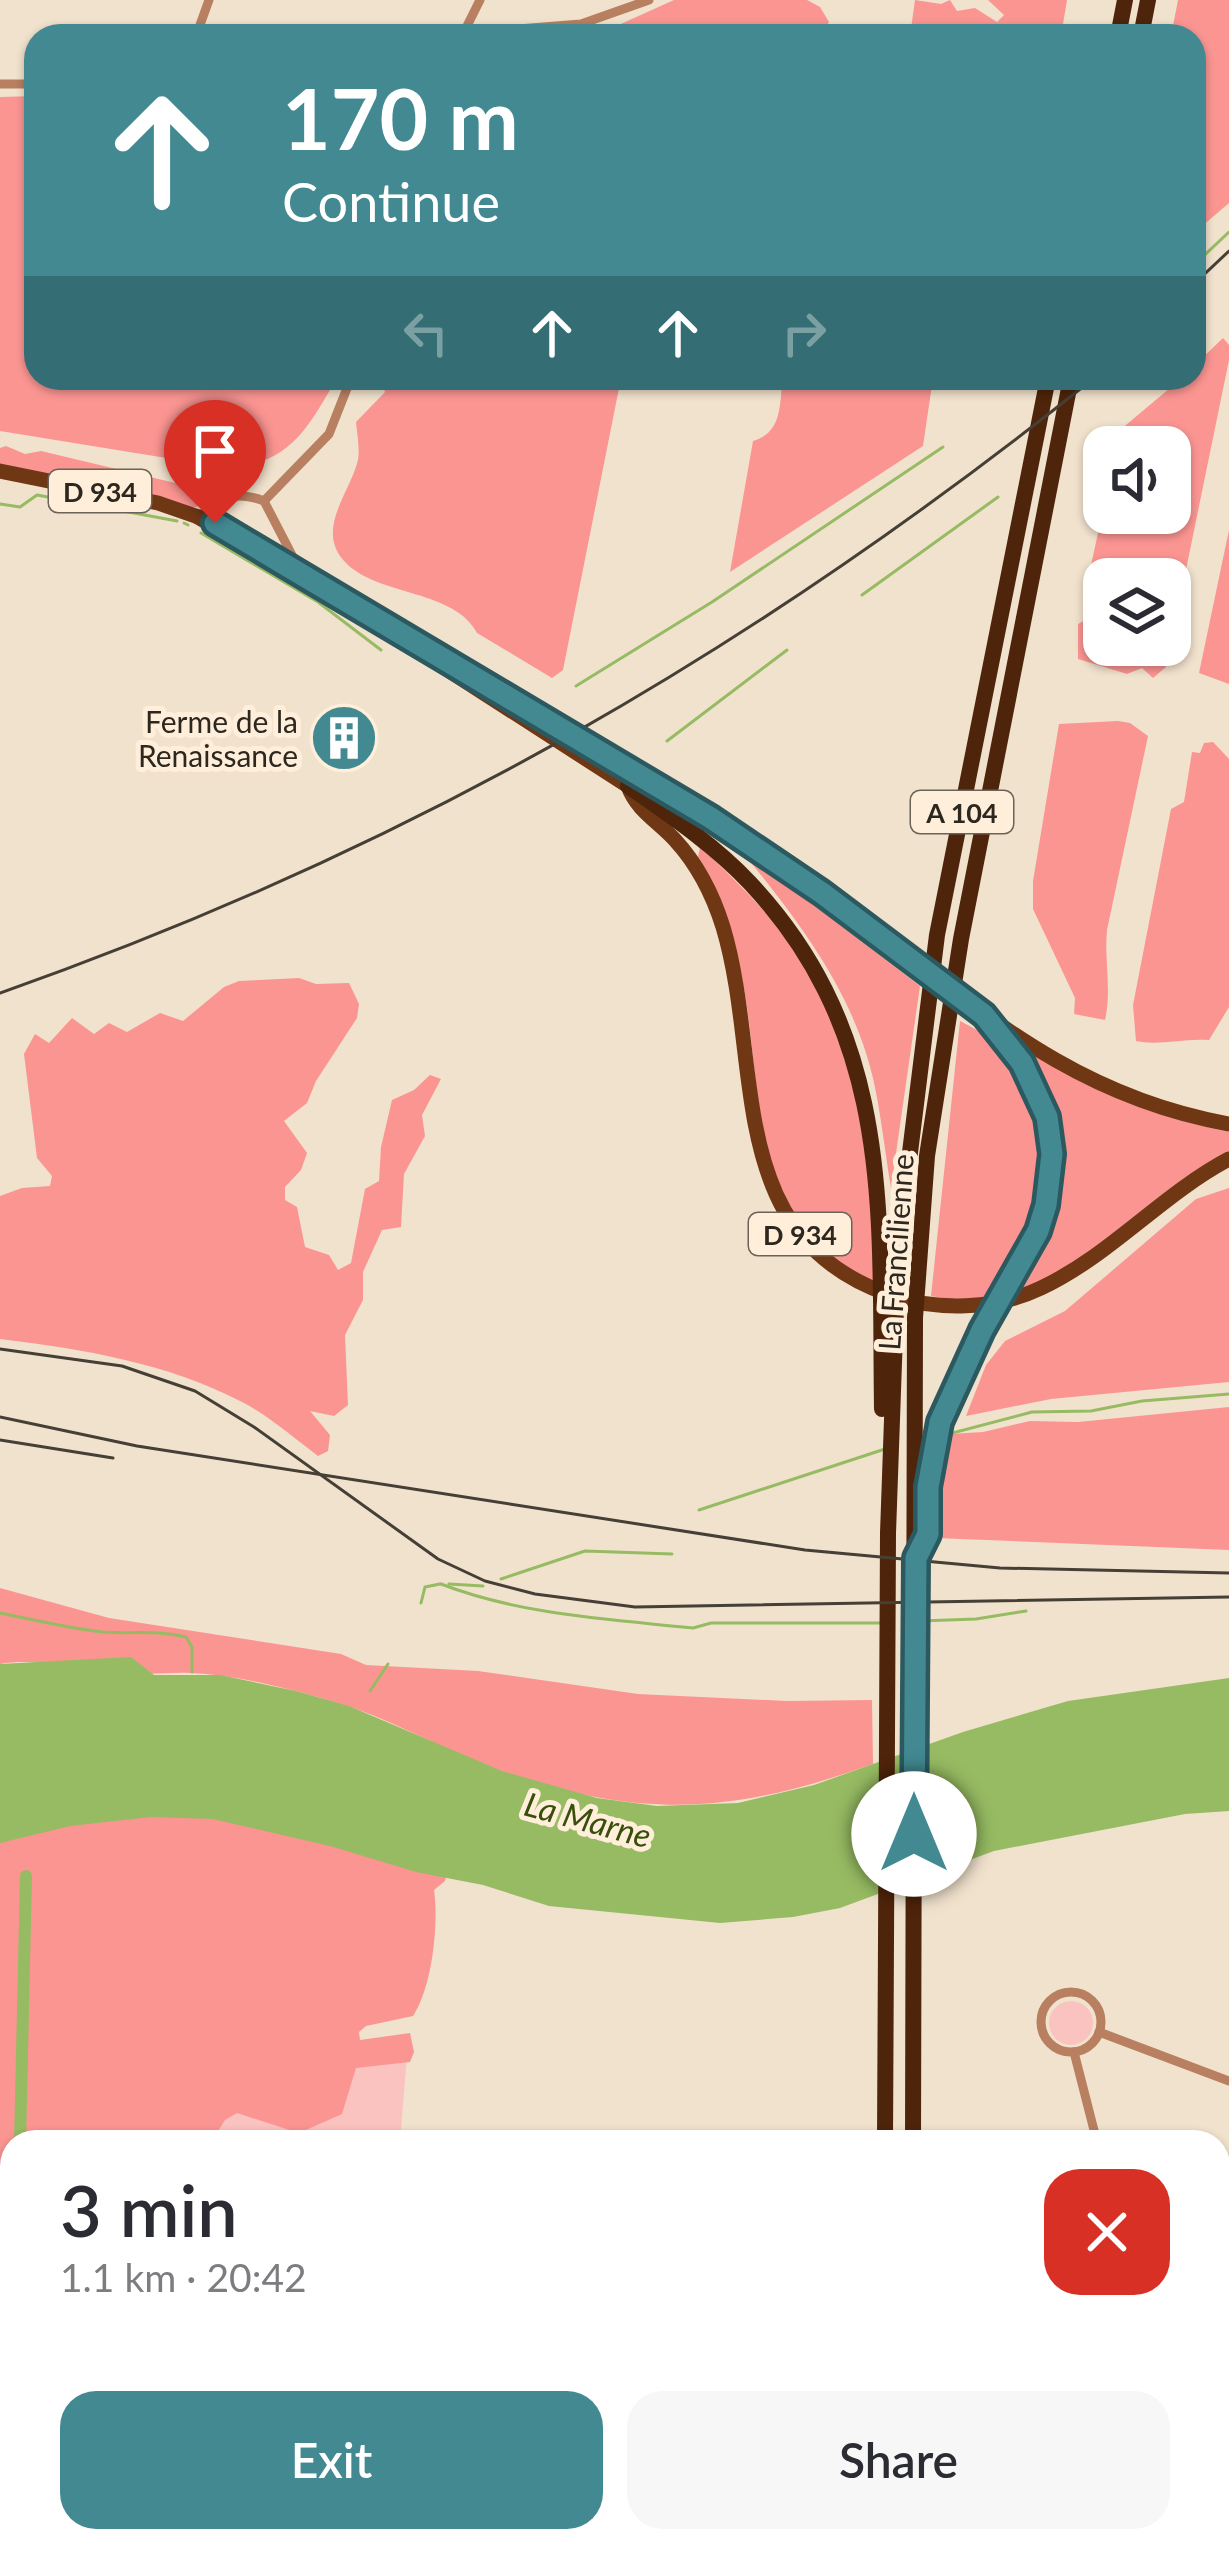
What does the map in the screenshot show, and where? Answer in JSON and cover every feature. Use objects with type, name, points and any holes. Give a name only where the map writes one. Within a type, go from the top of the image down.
[{"type":"highway","name":"La Francilienne","points":[[884,2130],[889,1249],[937,935],[1046,390]]},
{"type":"highway","name":"La Francilienne","points":[[913,2130],[914,1420],[927,1156],[961,939],[1069,390]]},
{"type":"highway","points":[[628,786],[703,839],[747,880],[780,916],[818,975],[854,1053],[889,1249]]},
{"type":"highway","points":[[916,1558],[928,1534],[928,1487],[940,1422],[982,1330],[1027,1253],[1046,1205],[1052,1154],[1047,1117],[1022,1063],[984,1015]]},
{"type":"main road","name":"D 934","points":[[0,470],[158,503],[219,525],[711,818],[822,893],[984,1015],[1082,1077],[1163,1108],[1229,1124]]},
{"type":"main road","name":"D 934","points":[[199,517],[361,614],[628,786],[634,802],[681,846],[707,888],[734,970],[760,1156],[793,1226],[841,1271],[906,1300],[990,1304],[1037,1290],[1084,1265],[1178,1191],[1229,1159]]},
{"type":"street","points":[[581,24],[650,0]]},
{"type":"street","points":[[264,501],[329,434],[346,390]]},
{"type":"street","points":[[199,517],[225,496],[248,494],[264,501],[292,556],[358,605]]},
{"type":"street","points":[[1076,1992],[1094,2002],[1099,2032],[1089,2045],[1074,2052],[1054,2047],[1042,2031],[1042,2011],[1056,1996],[1076,1992]]},
{"type":"street","points":[[1099,2032],[1229,2081]]},
{"type":"street","points":[[1074,2052],[1094,2130]]},
{"type":"shaded area","points":[[674,0],[807,0],[820,7],[829,22],[828,24],[621,24]]},
{"type":"shaded area","points":[[915,0],[941,4],[950,0],[957,11],[975,8],[997,22],[1004,15],[988,0],[1067,0],[1063,24],[912,24]]},
{"type":"shaded area","points":[[1178,0],[1229,0],[1229,203],[1206,223],[1206,24],[1173,24]]},
{"type":"shaded area","points":[[24,96],[24,390],[330,390],[306,428],[282,451],[250,465],[228,468],[0,431],[0,97]]},
{"type":"shaded area","points":[[1223,338],[1229,345],[1229,360],[1188,558],[1093,558],[1098,534],[1191,534],[1191,426],[1125,426],[1168,390],[1206,390],[1206,354]]},
{"type":"shaded area","points":[[619,390],[563,670],[552,678],[477,633],[452,609],[361,574],[337,551],[333,526],[358,460],[356,422],[385,392]]},
{"type":"shaded area","points":[[782,390],[931,390],[923,446],[730,572],[753,441],[770,431]]},
{"type":"shaded area","points":[[0,448],[25,454],[41,451],[192,487],[206,496],[203,505],[192,508],[166,498],[0,464]]},
{"type":"shaded area","points":[[1229,530],[1229,684],[1199,673]]},
{"type":"shaded area","points":[[1083,621],[1083,661],[1078,659],[1078,624]]},
{"type":"shaded area","points":[[1101,666],[1166,666],[1153,678],[1142,668],[1127,674]]},
{"type":"shaded area","points":[[1118,721],[1148,736],[1107,930],[1105,1020],[1074,1014],[1075,998],[1033,909],[1033,881],[1059,724]]},
{"type":"shaded area","points":[[1213,742],[1229,759],[1229,1007],[1209,1040],[1136,1041],[1133,1005],[1171,809],[1184,802],[1192,752],[1200,753],[1204,743]]},
{"type":"shaded area","points":[[700,847],[775,924],[807,966],[832,1013],[860,1112],[876,1286],[817,1243],[777,1178],[761,1117],[741,971],[726,921],[698,857]]},
{"type":"shaded area","points":[[740,849],[920,986],[891,1188],[873,1078],[851,1014],[820,956]]},
{"type":"shaded area","points":[[299,978],[316,984],[349,983],[359,1004],[357,1018],[307,1103],[284,1121],[307,1153],[301,1170],[285,1187],[285,1200],[297,1207],[305,1247],[329,1255],[338,1270],[351,1263],[365,1189],[379,1181],[392,1100],[414,1090],[430,1075],[441,1079],[422,1115],[425,1136],[404,1174],[401,1227],[382,1230],[363,1272],[363,1300],[345,1335],[348,1405],[334,1416],[310,1411],[330,1435],[328,1451],[318,1456],[252,1408],[184,1377],[93,1353],[0,1339],[0,1196],[50,1186],[52,1176],[37,1158],[24,1054],[35,1034],[49,1043],[72,1018],[94,1034],[109,1023],[127,1032],[160,1013],[183,1021],[224,987],[239,981]]},
{"type":"shaded area","points":[[960,1021],[992,1041],[1015,1065],[1031,1094],[1040,1126],[1042,1160],[1028,1227],[1004,1274],[986,1296],[966,1300],[931,1296]]},
{"type":"shaded area","points":[[1021,1045],[1120,1099],[1229,1132],[1229,1152],[1175,1185],[1074,1263],[1017,1291],[1042,1246],[1063,1171],[1059,1119]]},
{"type":"shaded area","points":[[1229,1188],[1229,1382],[1051,1399],[966,1416],[986,1365],[1005,1341],[1065,1311],[1196,1199]]},
{"type":"shaded area","points":[[1229,1407],[1229,1550],[936,1538],[950,1434],[1030,1421],[1078,1422]]},
{"type":"shaded area","points":[[0,1588],[109,1618],[341,1654],[366,1665],[478,1671],[638,1694],[872,1700],[873,1764],[823,1781],[731,1801],[644,1804],[599,1798],[501,1771],[361,1711],[267,1684],[209,1674],[0,1664]]},
{"type":"shaded area","points":[[166,1809],[296,1831],[447,1873],[434,1890],[432,1955],[420,2004],[413,2016],[366,2026],[359,2032],[360,2040],[410,2033],[414,2052],[410,2062],[356,2068],[342,2114],[306,2130],[290,2130],[237,2113],[219,2130],[0,2130],[0,1835]]},
{"type":"shaded area","points":[[0,1843],[30,2014],[407,2055],[401,2130],[0,2130]]},
{"type":"shaded area","points":[[1071,2001],[1087,2007],[1093,2023],[1087,2039],[1071,2045],[1055,2039],[1049,2023],[1055,2007]]},
{"type":"water","name":"La Marne","points":[[131,1657],[154,1675],[220,1675],[349,1706],[502,1771],[597,1798],[657,1806],[738,1803],[814,1785],[1068,1701],[1229,1678],[1229,1811],[1185,1814],[994,1851],[840,1908],[720,1923],[549,1906],[483,1885],[213,1819],[151,1817],[70,1826],[0,1843],[0,1664]]},
{"type":"waterway","points":[[1206,254],[1229,232]]},
{"type":"waterway","points":[[576,686],[712,602],[943,447]]},
{"type":"waterway","points":[[0,504],[20,507],[37,495],[177,521]]},
{"type":"waterway","points":[[862,595],[998,497]]},
{"type":"waterway","points":[[184,523],[188,525]]},
{"type":"waterway","points":[[201,533],[318,602],[381,650]]},
{"type":"waterway","points":[[667,741],[787,650]]},
{"type":"waterway","points":[[941,1436],[1032,1412],[1091,1411],[1142,1401],[1229,1394]]},
{"type":"waterway","points":[[699,1510],[885,1449]]},
{"type":"waterway","points":[[501,1579],[585,1551],[672,1554]]},
{"type":"waterway","points":[[421,1603],[425,1587],[440,1584]]},
{"type":"waterway","points":[[441,1584],[534,1609],[693,1628],[711,1623],[881,1623]]},
{"type":"waterway","points":[[449,1584],[483,1586]]},
{"type":"waterway","points":[[920,1621],[1026,1611]]},
{"type":"waterway","points":[[0,1613],[102,1632],[186,1637],[192,1647],[192,1672]]},
{"type":"waterway","points":[[370,1691],[388,1664]]},
{"type":"waterway","points":[[20,2130],[26,1876]]},
{"type":"railway","points":[[1206,273],[1229,251]]},
{"type":"railway","points":[[0,993],[296,874],[437,807],[574,733],[838,568],[1078,390]]},
{"type":"railway","points":[[0,1349],[122,1366],[195,1391],[254,1427],[438,1559],[485,1581],[535,1594],[635,1607],[1229,1597]]},
{"type":"railway","points":[[0,1417],[137,1446],[805,1550],[1000,1568],[1229,1573]]},
{"type":"railway","points":[[0,1440],[113,1458]]},
{"type":"place","name":"Ferme de la Renaissance","points":[[344,738]]},
{"type":"route","points":[[215,523],[711,818],[822,893],[984,1015],[1022,1063],[1047,1117],[1050,1180],[1038,1231],[982,1330],[940,1422],[933,1453],[928,1534],[916,1558],[914,1834]]}]
